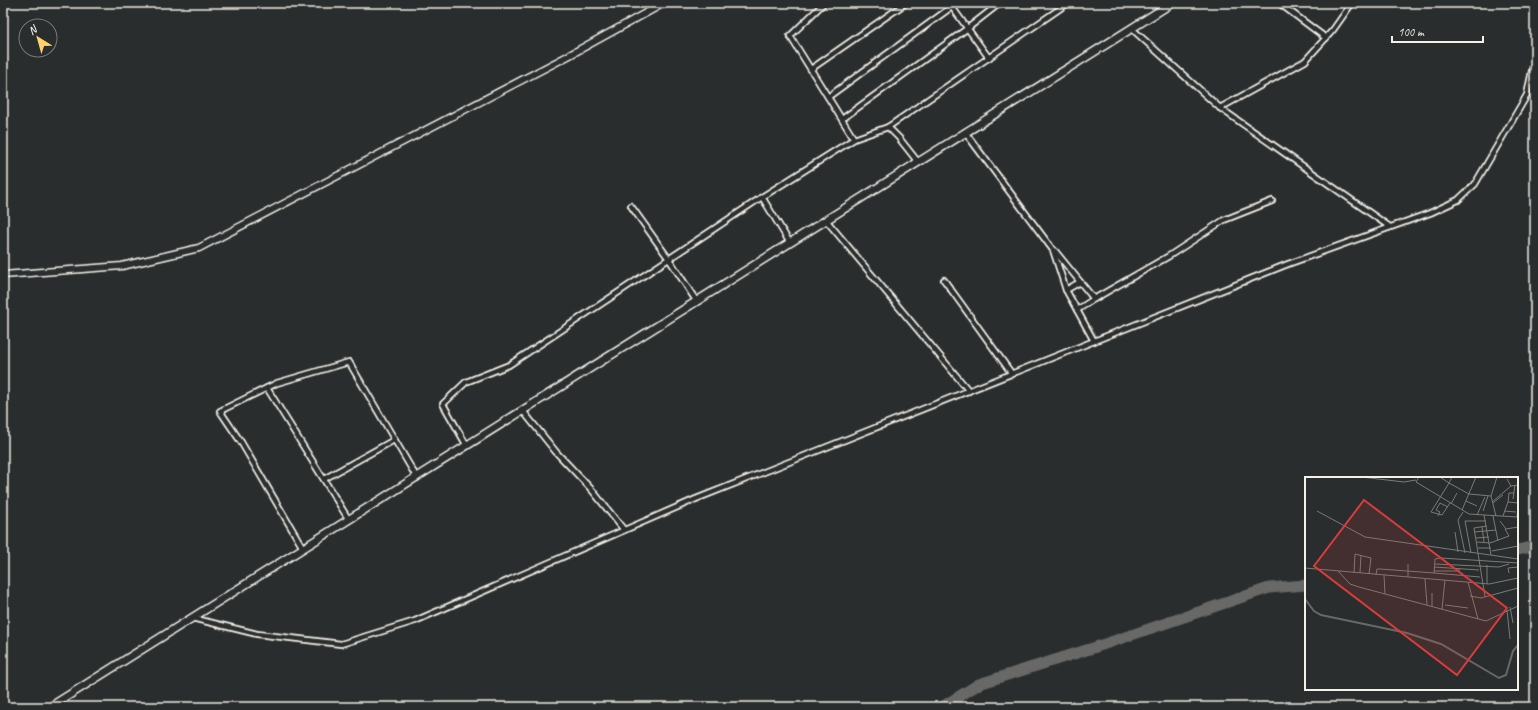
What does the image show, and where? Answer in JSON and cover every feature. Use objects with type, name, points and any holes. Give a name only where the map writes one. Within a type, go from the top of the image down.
[{"type":"main road","points":[[50,707],[1172,3]]},
{"type":"street","points":[[3,275],[122,266],[199,248],[566,57],[664,3]]},
{"type":"street","points":[[824,3],[790,36],[854,139]]},
{"type":"street","points":[[811,69],[906,3]]},
{"type":"street","points":[[828,97],[957,3]]},
{"type":"street","points":[[842,119],[968,28],[1000,3]]},
{"type":"street","points":[[466,446],[444,404],[466,382],[509,365],[762,197],[854,139],[888,127],[1068,3]]},
{"type":"street","points":[[1279,3],[1326,38]]},
{"type":"street","points":[[1220,108],[1305,61],[1334,30],[1352,3]]},
{"type":"street","points":[[952,7],[989,58]]},
{"type":"street","points":[[1132,28],[1220,108],[1390,227]]},
{"type":"street","points":[[190,618],[257,634],[341,644],[416,621],[696,499],[1288,264],[1430,213],[1458,200],[1475,184],[1527,95],[1535,56]]},
{"type":"street","points":[[888,127],[918,162]]},
{"type":"street","points":[[965,132],[1053,250],[1094,299]]},
{"type":"street","points":[[762,197],[790,243]]},
{"type":"street","points":[[1078,310],[1094,299],[1169,256],[1224,220],[1272,201]]},
{"type":"street","points":[[631,206],[669,259],[697,302]]},
{"type":"street","points":[[826,220],[969,391]]},
{"type":"street","points":[[1053,250],[1066,290],[1094,341]]},
{"type":"street","points":[[944,280],[1012,374]]},
{"type":"street","points":[[1066,290],[1080,282]]},
{"type":"street","points":[[303,548],[241,442],[220,411],[277,383],[349,362],[417,478]]},
{"type":"street","points":[[266,388],[349,520]]},
{"type":"street","points":[[523,411],[556,452],[592,490],[624,530]]},
{"type":"street","points":[[324,480],[394,440]]},
{"type":"waterway","points":[[1518,550],[1535,546]]},
{"type":"waterway","points":[[942,707],[979,684],[1096,647],[1269,588],[1305,585]]}]
